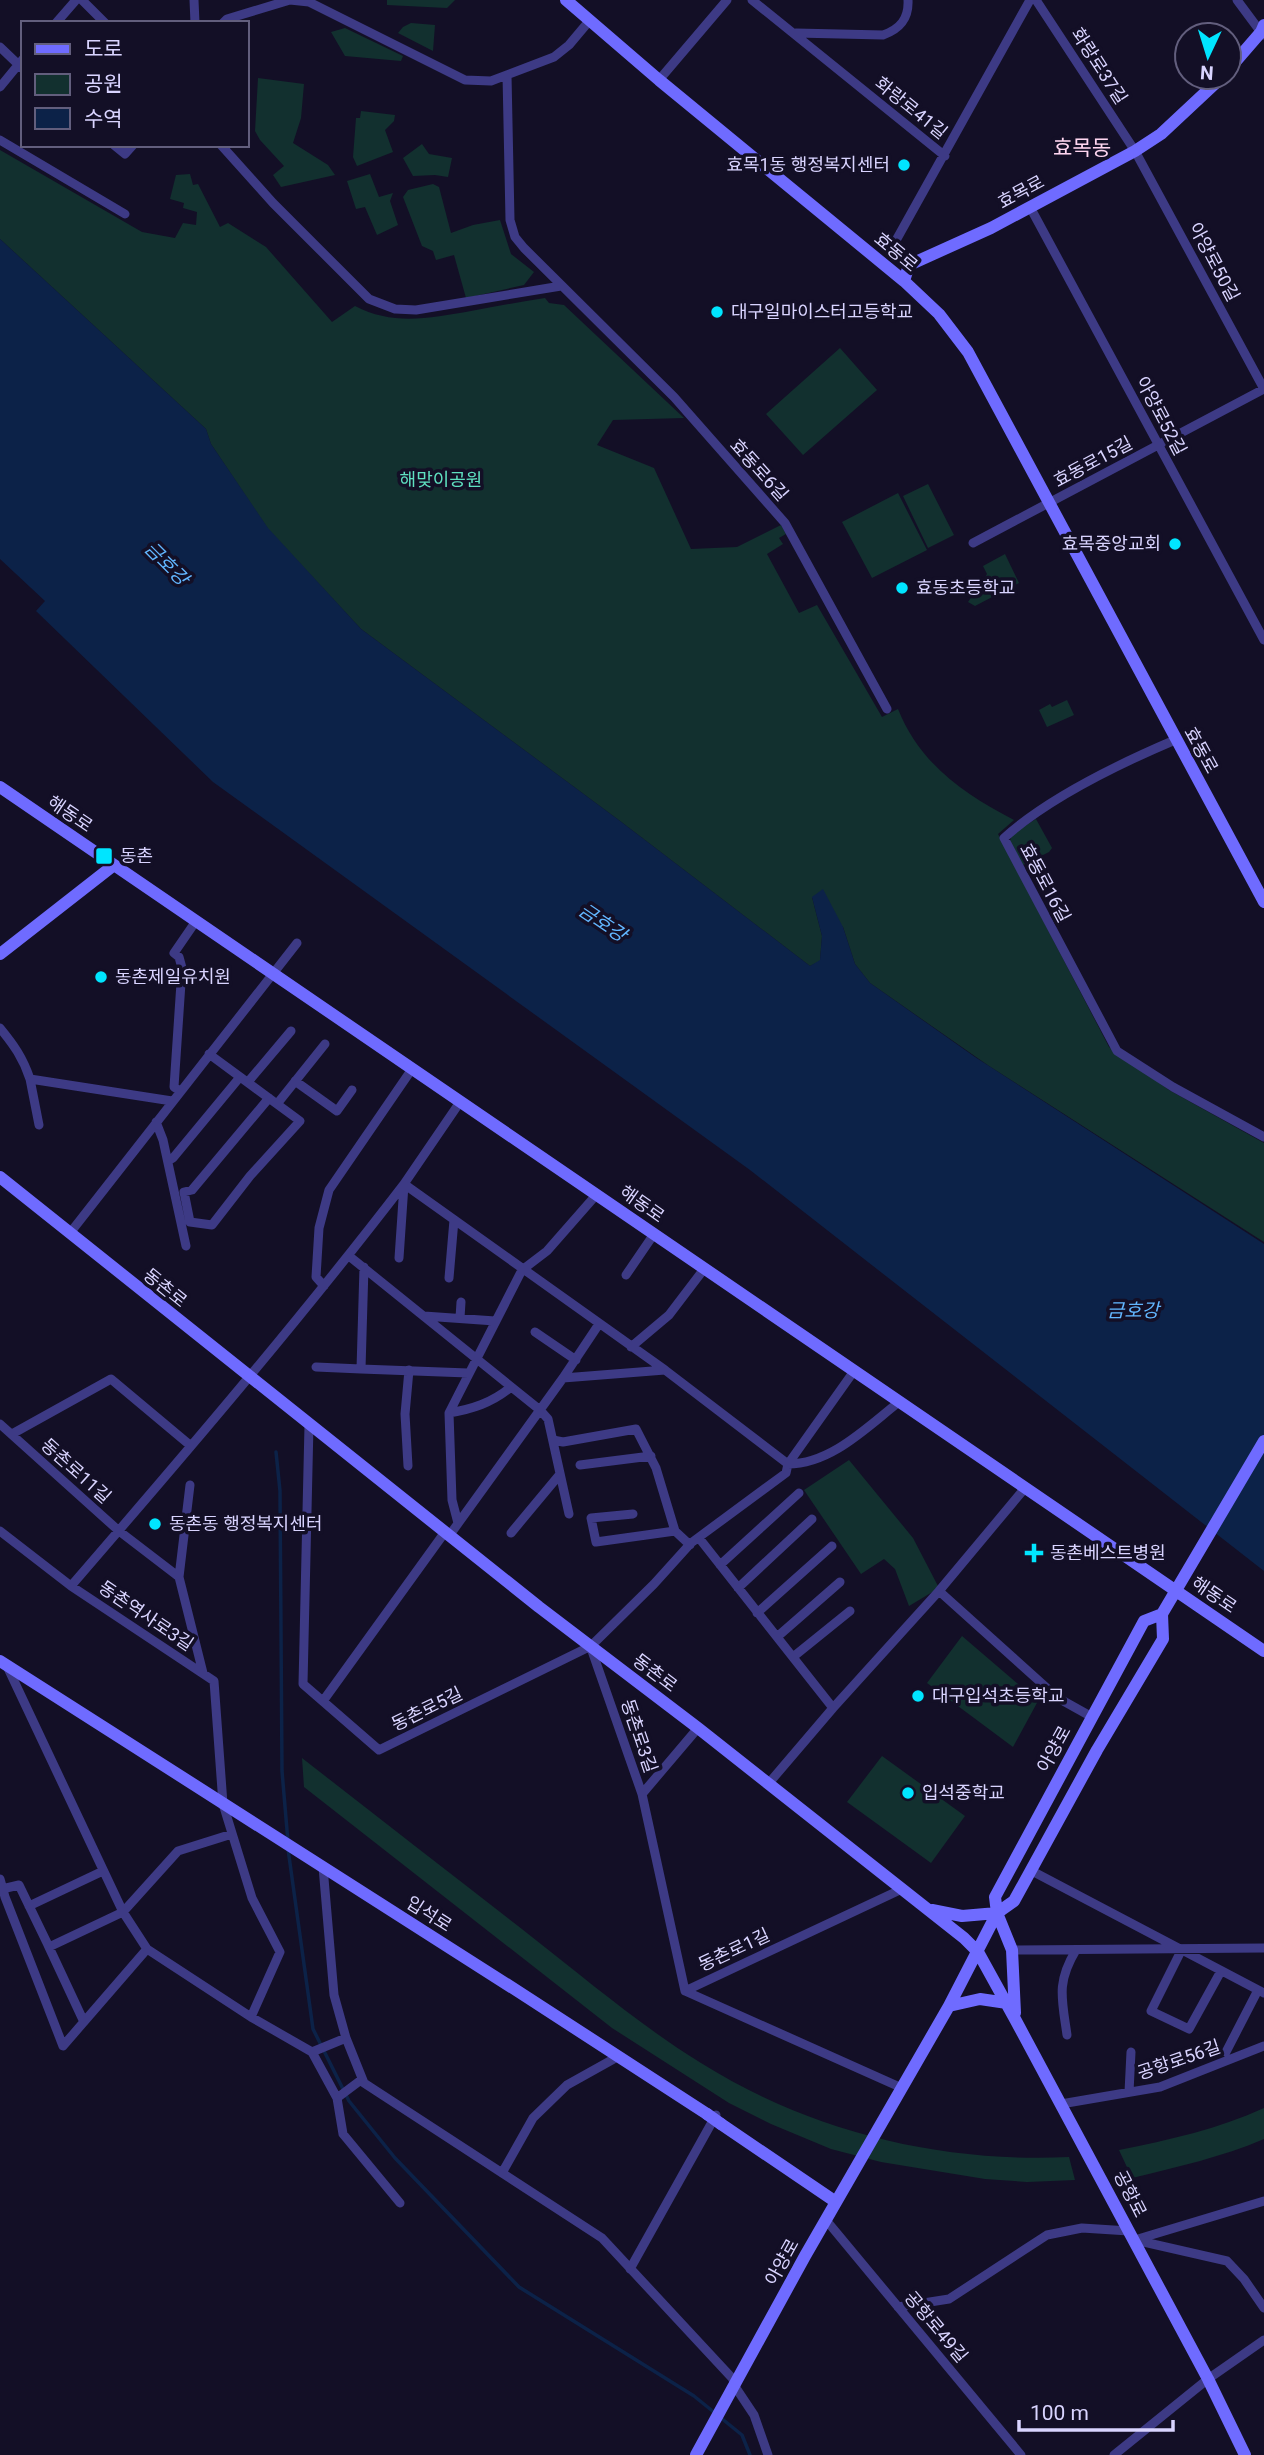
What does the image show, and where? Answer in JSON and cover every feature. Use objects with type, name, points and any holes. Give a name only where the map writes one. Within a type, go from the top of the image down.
[{"type":"main road","name":"효동로","points":[[566,0],[904,281],[939,314],[968,352],[1264,902]]},
{"type":"main road","points":[[1243,53],[1263,31]]},
{"type":"main road","name":"효목로","points":[[909,265],[991,228],[1135,151],[1161,134],[1207,91]]},
{"type":"main road","points":[[904,281],[909,265]]},
{"type":"main road","name":"해동로","points":[[0,787],[1264,1651]]},
{"type":"main road","points":[[0,954],[114,865]]},
{"type":"main road","name":"동촌로","points":[[0,1177],[447,1534],[769,1783],[978,1952]]},
{"type":"main road","name":"아양로","points":[[696,2455],[836,2202],[949,2006],[998,1913],[1014,1901],[1097,1750],[1163,1639],[1162,1614],[1264,1441]]},
{"type":"main road","name":"아양로","points":[[998,1913],[995,1896],[1144,1621],[1162,1614]]},
{"type":"main road","name":"입석로","points":[[3,1664],[619,2056],[836,2202]]},
{"type":"main road","points":[[929,1910],[962,1916],[998,1913],[1012,1950],[1015,2019]]},
{"type":"main road","name":"공항로","points":[[978,1952],[1208,2379],[1245,2455]]},
{"type":"main road","points":[[949,2006],[972,1999],[1007,2003]]},
{"type":"street","points":[[58,21],[79,0],[103,21]]},
{"type":"street","points":[[194,0],[195,21]]},
{"type":"street","points":[[225,21],[290,0],[309,2],[465,80],[491,81],[554,57],[569,45],[590,20]]},
{"type":"street","points":[[659,80],[727,0]]},
{"type":"street","name":"화랑로41길","points":[[752,0],[945,156],[1030,0]]},
{"type":"street","points":[[796,33],[883,35],[895,31],[906,19],[908,0]]},
{"type":"street","name":"화랑로37길","points":[[1036,0],[1135,151]]},
{"type":"street","points":[[1237,0],[1263,31]]},
{"type":"street","points":[[0,47],[21,64],[0,87]]},
{"type":"street","name":"효동로6길","points":[[507,75],[510,220],[515,237],[674,397],[786,523],[887,709]]},
{"type":"street","points":[[0,140],[125,214]]},
{"type":"street","points":[[116,147],[125,154],[131,147]]},
{"type":"street","points":[[223,147],[273,203],[369,299],[395,309],[416,310],[561,286]]},
{"type":"street","name":"아양로50길","points":[[1135,151],[1264,389]]},
{"type":"street","name":"효동로","points":[[909,265],[894,244],[945,156]]},
{"type":"street","name":"아양로52길","points":[[1030,207],[1264,640]]},
{"type":"street","name":"효동로15길","points":[[1048,503],[1264,389]]},
{"type":"street","points":[[973,543],[1048,503]]},
{"type":"street","name":"효동로16길","points":[[1175,740],[1064,796],[1022,822],[1004,838],[1117,1051],[1175,1088],[1264,1137]]},
{"type":"street","points":[[180,1091],[174,1087],[181,968],[174,953],[195,921]]},
{"type":"street","points":[[70,1233],[297,943]]},
{"type":"street","points":[[0,1028],[15,1045],[24,1062],[39,1125]]},
{"type":"street","points":[[168,1160],[173,1158],[291,1031]]},
{"type":"street","points":[[209,1054],[244,1080],[273,1101],[300,1121],[250,1176],[212,1225],[190,1222],[184,1192],[192,1190],[273,1101],[295,1081],[325,1044]]},
{"type":"street","points":[[324,1286],[316,1277],[316,1257],[319,1228],[329,1190],[412,1069]]},
{"type":"street","points":[[30,1079],[173,1101]]},
{"type":"street","points":[[295,1081],[337,1111],[352,1090]]},
{"type":"street","points":[[119,1531],[250,1378],[349,1256],[404,1184],[460,1102]]},
{"type":"street","points":[[156,1122],[168,1160],[186,1246]]},
{"type":"street","points":[[404,1184],[665,1370],[788,1464],[803,1464],[843,1446],[899,1402]]},
{"type":"street","points":[[399,1258],[404,1184]]},
{"type":"street","points":[[458,1523],[452,1500],[449,1413],[475,1357],[522,1270],[547,1251],[597,1194]]},
{"type":"street","points":[[449,1279],[454,1220]]},
{"type":"street","points":[[626,1275],[654,1234]]},
{"type":"street","points":[[349,1256],[548,1419],[569,1514]]},
{"type":"street","points":[[361,1369],[363,1267]]},
{"type":"street","points":[[631,1347],[669,1315],[704,1269]]},
{"type":"street","points":[[460,1318],[461,1303]]},
{"type":"street","points":[[424,1316],[495,1321]]},
{"type":"street","points":[[309,1425],[303,1684],[323,1702],[447,1534],[458,1523],[599,1324]]},
{"type":"street","points":[[536,1332],[576,1360]]},
{"type":"street","points":[[316,1367],[468,1373]]},
{"type":"street","points":[[408,1466],[405,1414],[409,1370]]},
{"type":"street","points":[[563,1378],[665,1370]]},
{"type":"street","points":[[591,1646],[690,1545],[786,1473],[788,1464],[854,1371]]},
{"type":"street","name":"동촌로11길","points":[[12,1434],[111,1379],[191,1446]]},
{"type":"street","points":[[449,1413],[474,1409],[511,1387]]},
{"type":"street","name":"동촌로11길","points":[[0,1424],[119,1531],[179,1577]]},
{"type":"street","points":[[552,1440],[563,1442],[636,1429],[656,1468],[675,1531],[690,1545]]},
{"type":"street","points":[[580,1465],[650,1456]]},
{"type":"street","points":[[511,1533],[560,1474]]},
{"type":"street","points":[[179,1577],[190,1485]]},
{"type":"street","points":[[769,1783],[939,1591],[1025,1488]]},
{"type":"street","points":[[720,1565],[799,1493]]},
{"type":"street","points":[[634,1514],[591,1518],[596,1542],[675,1531]]},
{"type":"street","points":[[738,1588],[812,1519]]},
{"type":"street","name":"동촌역사로3길","points":[[0,1531],[71,1586],[214,1681],[223,1804]]},
{"type":"street","name":"동촌역사로3길","points":[[71,1586],[119,1531]]},
{"type":"street","points":[[699,1538],[833,1708]]},
{"type":"street","points":[[757,1613],[832,1546]]},
{"type":"street","name":"동촌역사로3길","points":[[179,1577],[203,1673]]},
{"type":"street","points":[[777,1637],[841,1583]]},
{"type":"street","points":[[939,1591],[1058,1698],[1092,1717]]},
{"type":"street","points":[[793,1657],[850,1611]]},
{"type":"street","name":"동촌로5길","points":[[323,1702],[379,1750],[591,1646]]},
{"type":"street","name":"동촌로3길","points":[[591,1646],[642,1794]]},
{"type":"street","points":[[3,1664],[123,1912],[147,1949],[251,2017],[312,2052],[337,2098],[343,2134],[400,2203]]},
{"type":"street","name":"동촌로3길","points":[[642,1794],[698,1728]]},
{"type":"street","name":"동촌로1길","points":[[642,1794],[685,1991],[902,1889]]},
{"type":"street","points":[[223,1804],[252,1898],[280,1952],[251,2017]]},
{"type":"street","points":[[48,1945],[49,1947],[123,1912],[178,1851],[232,1834]]},
{"type":"street","points":[[323,1867],[334,1995],[346,2038],[364,2083],[602,2238],[733,2379],[734,2385],[754,2415],[768,2455]]},
{"type":"street","points":[[1030,1870],[1261,1991],[1226,2052]]},
{"type":"street","points":[[29,1906],[103,1871]]},
{"type":"street","points":[[84,2022],[19,1885],[1,1884],[63,2046],[84,2022],[147,1949]]},
{"type":"street","points":[[1012,1950],[1264,1948]]},
{"type":"street","points":[[1182,1949],[1151,2011],[1189,2029],[1221,1971]]},
{"type":"street","points":[[1067,2035],[1062,1980],[1066,1965],[1076,1950]]},
{"type":"street","points":[[685,1991],[902,2088]]},
{"type":"street","points":[[312,2052],[346,2038]]},
{"type":"street","name":"공항로56길","points":[[1062,2104],[1160,2087],[1264,2046]]},
{"type":"street","points":[[1129,2092],[1131,2052]]},
{"type":"street","points":[[502,2173],[533,2118],[567,2085],[619,2056]]},
{"type":"street","points":[[337,2098],[361,2080]]},
{"type":"street","points":[[630,2269],[714,2118]]},
{"type":"street","points":[[1264,2201],[1135,2240],[1227,2261],[1244,2279],[1264,2308]]},
{"type":"street","name":"공항로49길","points":[[826,2220],[1021,2455]]},
{"type":"street","points":[[898,2307],[949,2299],[1047,2235],[1082,2228],[1129,2231]]},
{"type":"street","points":[[1114,2455],[1208,2379],[1264,2340]]},
{"type":"green space","points":[[387,0],[455,0],[447,8],[387,5]]},
{"type":"green space","points":[[411,23],[435,25],[433,51],[398,33]]},
{"type":"green space","points":[[345,28],[403,56],[401,61],[345,56],[331,32]]},
{"type":"green space","points":[[258,78],[304,84],[301,118],[293,143],[328,165],[335,175],[281,187],[273,175],[284,166],[255,131]]},
{"type":"green space","points":[[361,111],[395,115],[394,121],[385,130],[393,152],[357,166],[353,157],[356,118],[360,118]]},
{"type":"green space","points":[[422,144],[429,154],[452,158],[448,177],[413,176],[403,158]]},
{"type":"green space","name":"해맞이공원","points":[[0,150],[142,232],[175,238],[183,223],[196,225],[197,212],[183,208],[184,203],[170,199],[176,175],[190,174],[193,185],[198,184],[220,227],[228,223],[266,247],[332,322],[355,306],[383,316],[412,319],[545,298],[549,303],[564,305],[684,418],[613,420],[597,445],[654,468],[691,549],[737,547],[781,525],[786,534],[779,538],[783,544],[767,554],[799,613],[817,605],[882,717],[898,709],[918,746],[945,775],[961,788],[1014,820],[998,834],[1109,1047],[1169,1090],[1264,1143],[1264,1242],[989,1066],[870,983],[855,964],[843,927],[812,897],[822,936],[820,961],[810,966],[361,629],[268,529],[211,444],[206,429],[0,239]]},
{"type":"green space","points":[[370,174],[379,197],[393,193],[390,201],[398,225],[377,235],[365,207],[356,209],[347,181]]},
{"type":"green space","points":[[433,184],[439,187],[451,233],[500,220],[511,254],[534,272],[524,285],[466,298],[454,255],[436,260],[433,251],[422,246],[403,197],[408,190]]},
{"type":"green space","points":[[840,348],[877,390],[803,455],[766,414]]},
{"type":"green space","points":[[928,484],[954,535],[928,548],[903,496]]},
{"type":"green space","points":[[898,493],[927,550],[872,578],[842,522]]},
{"type":"green space","points":[[1005,554],[1019,583],[975,606],[968,602],[987,574],[983,566]]},
{"type":"green space","points":[[1067,700],[1074,715],[1047,727],[1039,710]]},
{"type":"green space","points":[[1036,819],[1052,848],[1023,865],[1010,841],[1012,834]]},
{"type":"green space","points":[[849,1460],[913,1538],[939,1588],[909,1606],[895,1569],[884,1559],[861,1574],[804,1490]]},
{"type":"green space","points":[[962,1636],[1038,1701],[1013,1747],[927,1683]]},
{"type":"green space","points":[[882,1756],[965,1816],[931,1863],[847,1802]]},
{"type":"green space","points":[[302,1758],[636,2018],[679,2049],[743,2087],[832,2125],[878,2138],[973,2155],[1069,2157],[1075,2180],[1027,2182],[985,2179],[881,2162],[831,2149],[729,2103],[612,2028],[304,1787]]},
{"type":"green space","points":[[1264,2108],[1264,2139],[1182,2166],[1132,2178],[1119,2150],[1193,2133]]},
{"type":"water","name":"금호강","points":[[0,239],[206,429],[211,444],[268,528],[361,629],[810,966],[820,960],[822,936],[812,897],[823,889],[843,927],[855,964],[870,983],[975,1057],[1264,1244],[1264,1571],[750,1170],[213,782],[36,611],[45,601],[0,559]]},
{"type":"waterway","points":[[276,1452],[280,1491],[282,1771],[288,1842]]},
{"type":"waterway","points":[[288,1849],[313,2029],[349,2101],[395,2158],[519,2287],[694,2396],[742,2435],[750,2455]]},
{"type":"place","name":"효목1동 행정복지센터","points":[[904,165]]},
{"type":"place","name":"대구일마이스터고등학교","points":[[717,312]]},
{"type":"place","name":"효목중앙교회","points":[[1175,544]]},
{"type":"place","name":"효동초등학교","points":[[902,588]]},
{"type":"place","name":"동촌","points":[[104,856]]},
{"type":"place","name":"동촌제일유치원","points":[[101,977]]},
{"type":"place","name":"동촌동 행정복지센터","points":[[155,1524]]},
{"type":"place","name":"동촌베스트병원","points":[[1034,1553]]},
{"type":"place","name":"대구입석초등학교","points":[[918,1696]]},
{"type":"place","name":"입석중학교","points":[[908,1793]]},
{"type":"district","name":"효목동","points":[[1082,148]]}]
